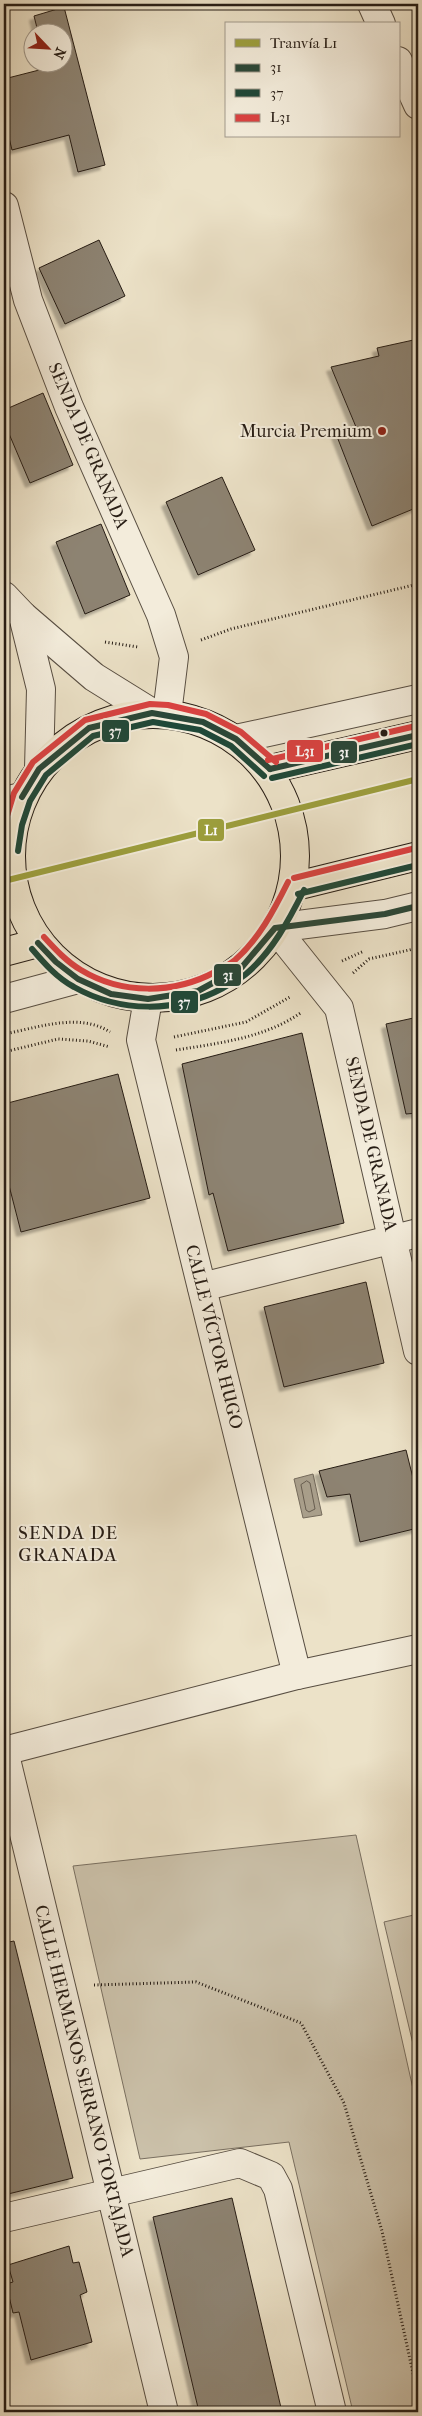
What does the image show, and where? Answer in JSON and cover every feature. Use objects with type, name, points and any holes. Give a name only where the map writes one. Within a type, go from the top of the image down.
[{"type":"main road","points":[[160,713],[203,722],[236,739],[270,769],[288,812],[295,845],[296,886],[275,928],[242,967],[198,991],[148,999],[111,994],[78,978],[56,962],[38,943],[20,912],[11,880],[7,851],[13,823],[13,799],[38,769],[89,728],[160,713]]},
{"type":"main road","points":[[270,769],[418,734]]},
{"type":"main road","points":[[296,886],[418,856]]},
{"type":"main road","points":[[4,952],[38,943]]},
{"type":"street","points":[[372,4],[380,22]]},
{"type":"street","points":[[400,65],[418,105]]},
{"type":"street","name":"SENDA DE GRANADA","points":[[4,206],[28,300],[65,398],[161,616],[174,657],[160,713]]},
{"type":"street","points":[[4,596],[23,616],[94,677],[160,713]]},
{"type":"street","points":[[23,616],[41,689],[38,769]]},
{"type":"street","points":[[236,739],[418,699]]},
{"type":"street","points":[[275,928],[385,914],[418,906]]},
{"type":"street","name":"SENDA DE GRANADA","points":[[275,928],[339,1008],[406,1237],[418,1352]]},
{"type":"street","points":[[4,999],[78,978]]},
{"type":"street","name":"CALLE VÍCTOR HUGO","points":[[148,999],[143,1046],[297,1675]]},
{"type":"street","points":[[202,1287],[406,1237]]},
{"type":"street","points":[[4,1751],[297,1675],[418,1648]]},
{"type":"street","name":"CALLE HERMANOS SERRANO TORTAJADA","points":[[4,1751],[164,2412]]},
{"type":"street","points":[[4,2218],[240,2163],[271,2176],[278,2189],[332,2412]]},
{"type":"path","points":[[102,641],[139,648],[186,646],[231,629],[418,584]]},
{"type":"path","points":[[4,1034],[72,1022],[98,1024],[122,1038],[143,1046],[246,1022],[285,1001],[321,986],[369,959],[418,948]]},
{"type":"path","points":[[4,1052],[58,1039],[175,1050],[246,1038],[287,1022],[321,986],[366,949]]},
{"type":"path","points":[[61,1986],[196,1982],[301,2023],[344,2103],[382,2231],[418,2396]]},
{"type":"shaded area","points":[[356,1835],[418,2111],[418,2412],[353,2412],[289,2142],[140,2159],[73,1866]]},
{"type":"shaded area","points":[[418,1914],[418,2065],[384,1922]]},
{"type":"water","points":[[313,1474],[322,1515],[303,1518],[294,1479]]},
{"type":"building","points":[[64,7],[68,22],[36,22],[34,16]]},
{"type":"building","points":[[72,38],[105,165],[78,172],[69,135],[12,150],[4,117],[4,79],[31,72],[72,72]]},
{"type":"building","points":[[99,240],[125,296],[65,324],[39,268]]},
{"type":"building","name":"Murcia Premium","points":[[418,339],[418,507],[372,526],[336,434],[356,427],[331,367],[379,356],[377,348]]},
{"type":"building","points":[[43,393],[73,465],[30,483],[4,422],[4,410]]},
{"type":"building","points":[[222,477],[255,550],[198,575],[166,502]]},
{"type":"building","points":[[101,524],[130,595],[85,614],[56,542]]},
{"type":"building","points":[[418,1017],[418,1113],[406,1114],[386,1024]]},
{"type":"building","points":[[302,1033],[344,1223],[228,1251],[213,1193],[209,1195],[182,1064]]},
{"type":"building","points":[[118,1074],[150,1198],[21,1232],[4,1166],[4,1104]]},
{"type":"building","points":[[366,1282],[384,1363],[284,1387],[264,1307]]},
{"type":"building","points":[[406,1450],[418,1498],[418,1528],[360,1542],[350,1494],[327,1497],[319,1471]]},
{"type":"building","points":[[14,1941],[73,2178],[4,2195],[4,1943]]},
{"type":"building","points":[[232,2198],[282,2412],[199,2412],[153,2217]]},
{"type":"building","points":[[69,2246],[73,2263],[79,2262],[87,2292],[80,2295],[92,2342],[31,2360],[19,2312],[13,2313],[6,2284],[13,2282],[8,2265]]},
{"type":"tram line","name":"L1","points":[[4,881],[418,779]]},
{"type":"transit line","name":"L31","points":[[4,826],[14,793],[33,762],[85,720],[150,704],[168,705],[206,714],[241,732],[276,762]]},
{"type":"transit line","name":"31","points":[[22,797],[39,769],[89,728],[152,713],[203,722],[236,739],[270,769]]},
{"type":"transit line","name":"37","points":[[18,851],[22,825],[30,801],[46,775],[93,736],[153,722],[200,730],[231,746],[264,776]]},
{"type":"transit line","name":"L31","points":[[268,760],[416,726]]},
{"type":"transit line","name":"31","points":[[270,769],[418,735]]},
{"type":"transit line","name":"37","points":[[272,778],[418,744]]},
{"type":"transit line","name":"L31","points":[[294,878],[416,848]]},
{"type":"transit line","name":"37","points":[[298,894],[418,865]]},
{"type":"transit line","name":"L31","points":[[44,937],[61,955],[76,967],[113,984],[148,989],[183,984],[215,972],[233,962],[244,952],[265,924],[288,882]]},
{"type":"transit line","name":"37","points":[[32,949],[56,975],[92,996],[110,1002],[148,1007],[168,1006],[187,1002],[223,988],[243,976],[255,965],[272,946],[304,890]]},
{"type":"transit line","name":"31","points":[[38,943],[56,962],[78,979],[111,994],[148,999],[198,991],[242,967],[275,928],[385,914],[418,906]]},
{"type":"place","name":"Murcia Premium","points":[[382,431]]},
{"type":"district","name":"SENDA DE GRANADA","points":[[68,1544]]}]
